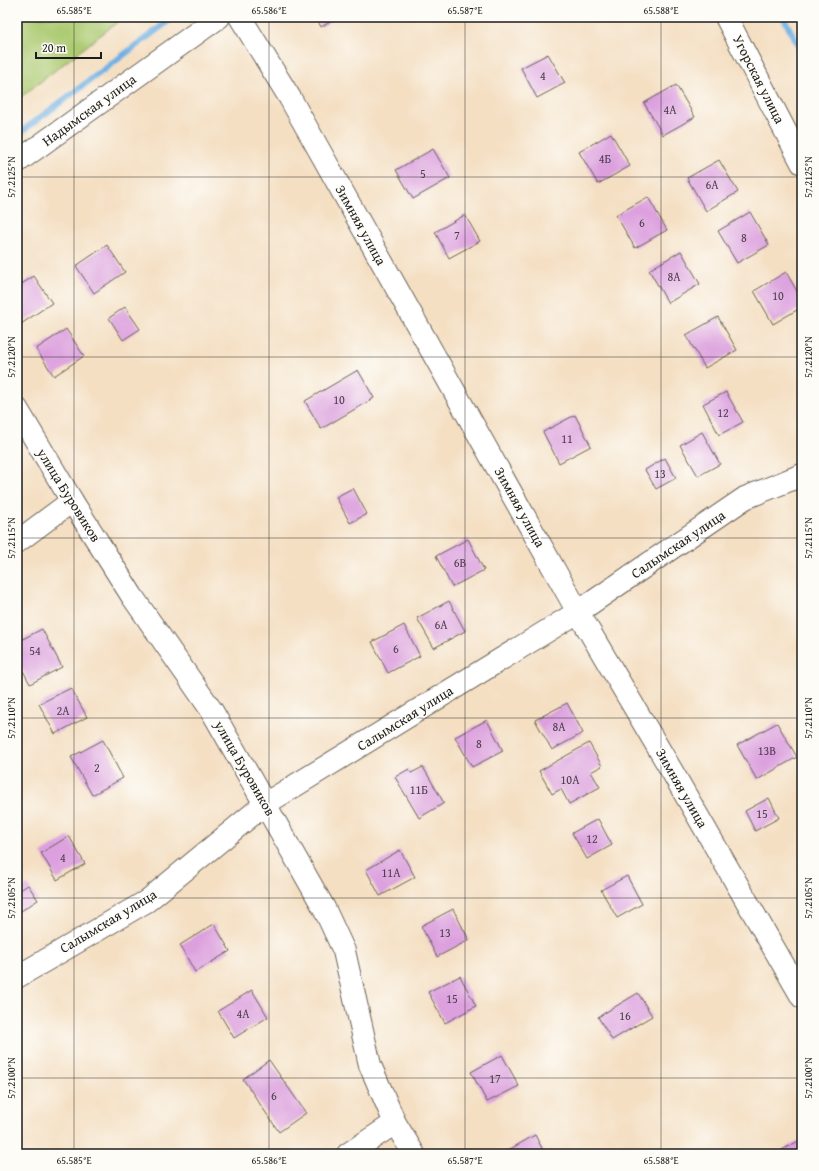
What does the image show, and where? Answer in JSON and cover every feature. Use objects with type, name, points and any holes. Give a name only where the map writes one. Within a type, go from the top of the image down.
[{"type":"street","name":"Надымская улица","points":[[17,162],[219,17]]},
{"type":"street","name":"Зимняя улица","points":[[240,17],[290,98],[578,612],[802,997]]},
{"type":"street","name":"Угорская улица","points":[[726,17],[802,163]]},
{"type":"street","name":"улица Буровиков","points":[[17,408],[72,501],[132,596],[212,711],[324,908],[344,951],[370,1065],[395,1123],[414,1154]]},
{"type":"street","name":"Салымская улица","points":[[17,977],[147,901],[266,804],[578,612],[745,498],[802,475]]},
{"type":"street","points":[[17,542],[72,501]]},
{"type":"street","points":[[348,1154],[395,1123]]},
{"type":"green space","points":[[17,17],[124,17],[17,100]]},
{"type":"building","points":[[316,17],[339,17],[321,27]]},
{"type":"building","points":[[548,54],[565,83],[537,98],[521,68]]},
{"type":"building","points":[[676,85],[695,117],[663,135],[644,103]]},
{"type":"building","points":[[611,133],[630,166],[598,184],[579,152]]},
{"type":"building","points":[[433,149],[450,178],[413,199],[396,170]]},
{"type":"building","points":[[719,160],[738,192],[706,211],[687,178]]},
{"type":"building","points":[[648,197],[667,230],[635,248],[616,215]]},
{"type":"building","points":[[750,212],[769,245],[737,263],[718,231]]},
{"type":"building","points":[[465,215],[480,241],[449,258],[435,232]]},
{"type":"building","points":[[107,245],[125,272],[94,293],[76,266]]},
{"type":"building","points":[[681,251],[700,284],[668,303],[649,270]]},
{"type":"building","points":[[786,272],[802,300],[802,307],[773,324],[754,291]]},
{"type":"building","points":[[34,276],[52,303],[21,324],[17,319],[17,287]]},
{"type":"building","points":[[125,307],[140,329],[123,340],[109,318]]},
{"type":"building","points":[[718,317],[737,350],[705,368],[686,335]]},
{"type":"building","points":[[66,329],[84,356],[54,376],[36,349]]},
{"type":"building","points":[[358,370],[374,398],[321,429],[305,401]]},
{"type":"building","points":[[726,392],[743,422],[719,435],[703,404]]},
{"type":"building","points":[[575,415],[591,446],[559,463],[543,432]]},
{"type":"building","points":[[702,432],[720,464],[698,476],[680,445]]},
{"type":"building","points":[[665,458],[676,478],[656,489],[645,470]]},
{"type":"building","points":[[353,488],[367,514],[350,523],[336,497]]},
{"type":"building","points":[[468,539],[484,570],[452,587],[436,556]]},
{"type":"building","points":[[449,601],[465,631],[434,648],[417,618]]},
{"type":"building","points":[[404,625],[420,656],[388,673],[372,642]]},
{"type":"building","points":[[42,629],[62,667],[30,684],[17,659],[17,642]]},
{"type":"building","points":[[71,688],[87,717],[55,734],[39,704]]},
{"type":"building","points":[[567,703],[583,733],[552,750],[535,720]]},
{"type":"building","points":[[487,720],[503,751],[472,767],[455,737]]},
{"type":"building","points":[[777,723],[797,757],[757,780],[737,745]]},
{"type":"building","points":[[103,740],[123,778],[92,795],[71,757]]},
{"type":"building","points":[[589,743],[602,766],[591,772],[600,787],[569,804],[561,789],[552,794],[539,771]]},
{"type":"building","points":[[423,767],[444,803],[419,818],[395,777],[409,769],[411,773]]},
{"type":"building","points":[[769,798],[779,818],[755,831],[745,811]]},
{"type":"building","points":[[598,819],[612,845],[587,859],[572,833]]},
{"type":"building","points":[[69,836],[85,864],[57,880],[41,853]]},
{"type":"building","points":[[400,850],[415,877],[380,896],[366,870]]},
{"type":"building","points":[[627,876],[642,904],[617,918],[601,890]]},
{"type":"building","points":[[28,885],[38,900],[21,911],[17,905],[17,892]]},
{"type":"building","points":[[453,909],[469,940],[437,957],[421,926]]},
{"type":"building","points":[[214,924],[230,951],[195,972],[180,945]]},
{"type":"building","points":[[460,976],[476,1006],[445,1023],[428,992]]},
{"type":"building","points":[[252,990],[268,1017],[234,1038],[218,1011]]},
{"type":"building","points":[[638,993],[652,1016],[612,1040],[598,1017]]},
{"type":"building","points":[[502,1055],[519,1086],[487,1102],[471,1072]]},
{"type":"building","points":[[269,1060],[306,1113],[279,1132],[243,1079]]},
{"type":"building","points":[[535,1135],[545,1154],[506,1154],[505,1152]]},
{"type":"building","points":[[802,1139],[802,1154],[784,1154],[782,1150]]},
{"type":"waterway","points":[[17,135],[174,17]]},
{"type":"waterway","points":[[783,17],[802,51]]}]
